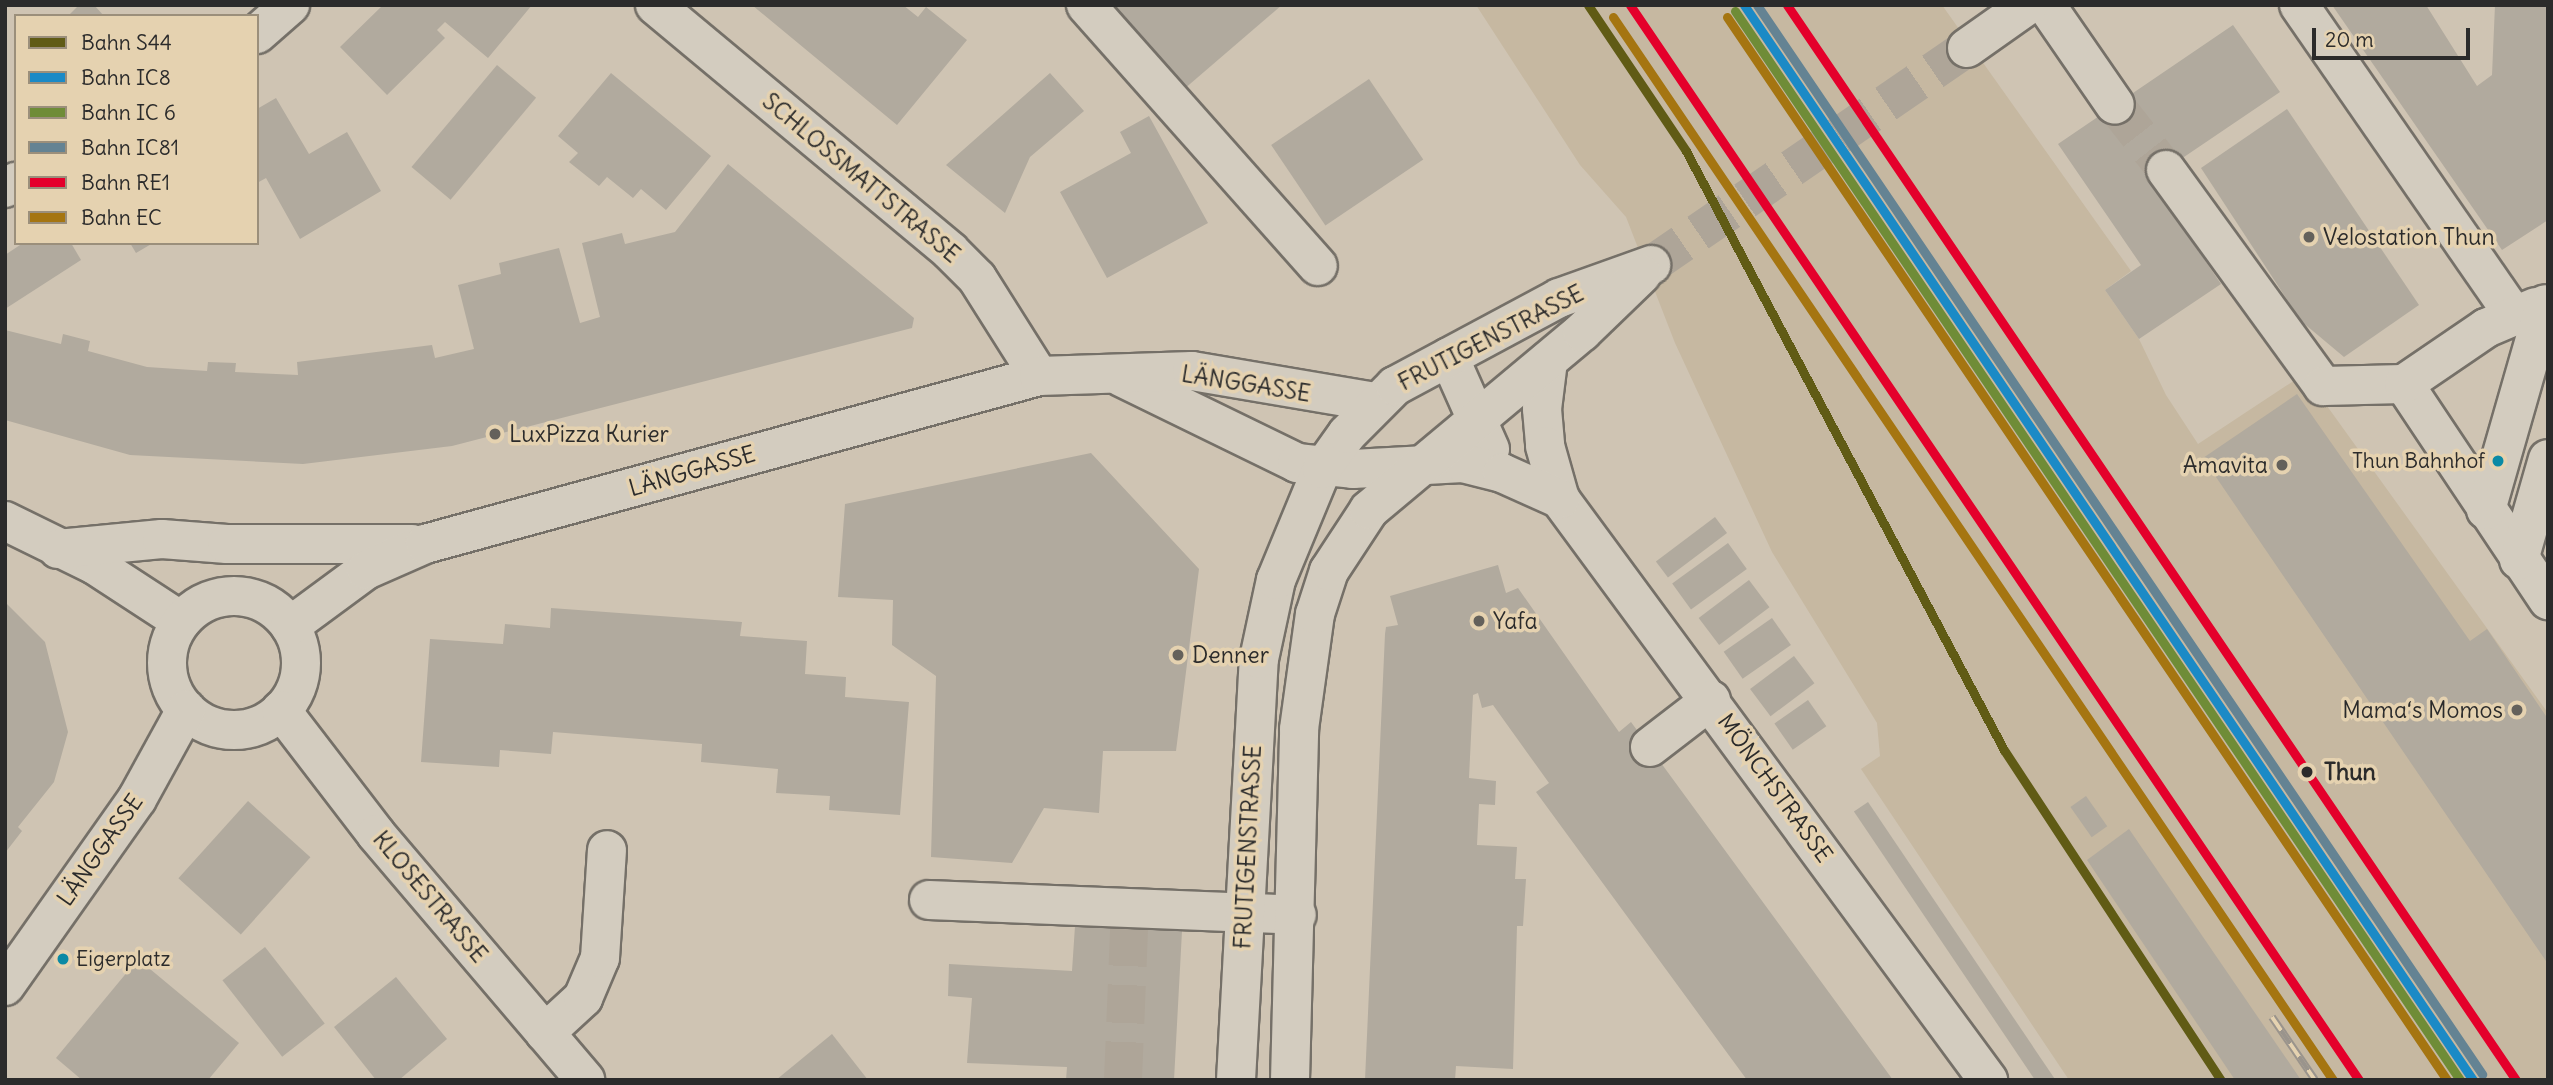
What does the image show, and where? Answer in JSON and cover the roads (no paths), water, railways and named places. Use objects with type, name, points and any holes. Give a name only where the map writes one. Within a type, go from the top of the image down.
[{"type":"street","points":[[259,32],[290,5]]},
{"type":"street","name":"SCHLOSSMATTSTRASSE","points":[[655,5],[950,251],[977,278],[1039,376]]},
{"type":"street","points":[[1086,5],[1318,266]]},
{"type":"street","points":[[1967,48],[2028,5]]},
{"type":"street","points":[[2046,5],[2115,106]]},
{"type":"street","points":[[2299,5],[2536,307]]},
{"type":"street","points":[[2166,170],[2323,386],[2404,384],[2536,307]]},
{"type":"street","name":"FRUTIGENSTRASSE","points":[[1236,1080],[1254,715],[1264,633],[1284,554],[1322,468],[1376,401],[1449,356],[1559,298],[1651,265],[1548,361],[1420,464],[1369,510],[1346,539],[1315,614],[1299,729],[1297,915],[1290,1080]]},
{"type":"street","points":[[2486,510],[2536,307]]},
{"type":"street","points":[[1449,356],[1475,420],[1502,473]]},
{"type":"street","name":"MÖNCHSTRASSE","points":[[1548,361],[1542,410],[1545,446],[1560,499],[1711,700],[1988,1080]]},
{"type":"street","name":"LÄNGGASSE","points":[[290,626],[366,570],[425,544],[1039,376],[1192,371],[1376,401]]},
{"type":"street","name":"LÄNGGASSE","points":[[1115,374],[1297,463],[1322,468],[1420,464]]},
{"type":"street","points":[[2404,384],[2548,600]]},
{"type":"street","points":[[2519,560],[2548,460]]},
{"type":"street","name":"MÖNCHSTRASSE","points":[[1420,464],[1462,463],[1502,473],[1560,499]]},
{"type":"street","points":[[5,521],[95,565],[181,621]]},
{"type":"street","points":[[58,549],[162,539],[227,544],[425,544]]},
{"type":"street","points":[[236,596],[258,599],[290,626],[298,642],[300,670],[292,696],[281,710],[267,721],[233,729],[216,727],[186,710],[175,694],[167,657],[181,621],[215,598],[236,596]]},
{"type":"street","points":[[1650,747],[1711,700]]},
{"type":"street","name":"LÄNGGASSE","points":[[5,986],[137,799],[186,710]]},
{"type":"street","name":"KLOSESTRASSE","points":[[281,710],[376,834],[585,1080]]},
{"type":"street","points":[[545,1033],[583,998],[600,958],[607,850]]},
{"type":"street","points":[[929,900],[1129,918],[1245,911],[1297,915]]},
{"type":"tunnel","points":[[1651,265],[1967,48]]},
{"type":"tunnel","points":[[2115,105],[2166,170]]},
{"type":"tunnel","points":[[1123,1080],[1129,928]]},
{"type":"railway","points":[[2272,1017],[2315,1080]]},
{"type":"rail line","name":"S44","points":[[1588,5],[1686,151],[2004,750],[2221,1080]]},
{"type":"rail line","name":"RE1","points":[[1630,5],[2359,1080]]},
{"type":"rail line","name":"IC8","points":[[1744,5],[2473,1080]]},
{"type":"rail line","name":"IC81","points":[[1757,5],[2482,1074]]},
{"type":"rail line","name":"RE1","points":[[1787,5],[2516,1080]]},
{"type":"rail line","name":"EC","points":[[1613,17],[2333,1080]]},
{"type":"rail line","name":"EC","points":[[1727,17],[2447,1080]]},
{"type":"place","name":"Velostation Thun","points":[[2309,237]]},
{"type":"place","name":"LuxPizza Kurier","points":[[495,434]]},
{"type":"place","name":"Thun Bahnhof","points":[[2498,461]]},
{"type":"place","name":"Amavita","points":[[2282,465]]},
{"type":"place","name":"Yafa","points":[[1479,621]]},
{"type":"place","name":"Denner","points":[[1178,655]]},
{"type":"place","name":"Mama‘s Momos","points":[[2517,710]]},
{"type":"place","name":"Thun","points":[[2307,772]]},
{"type":"place","name":"Eigerplatz","points":[[63,959]]}]
